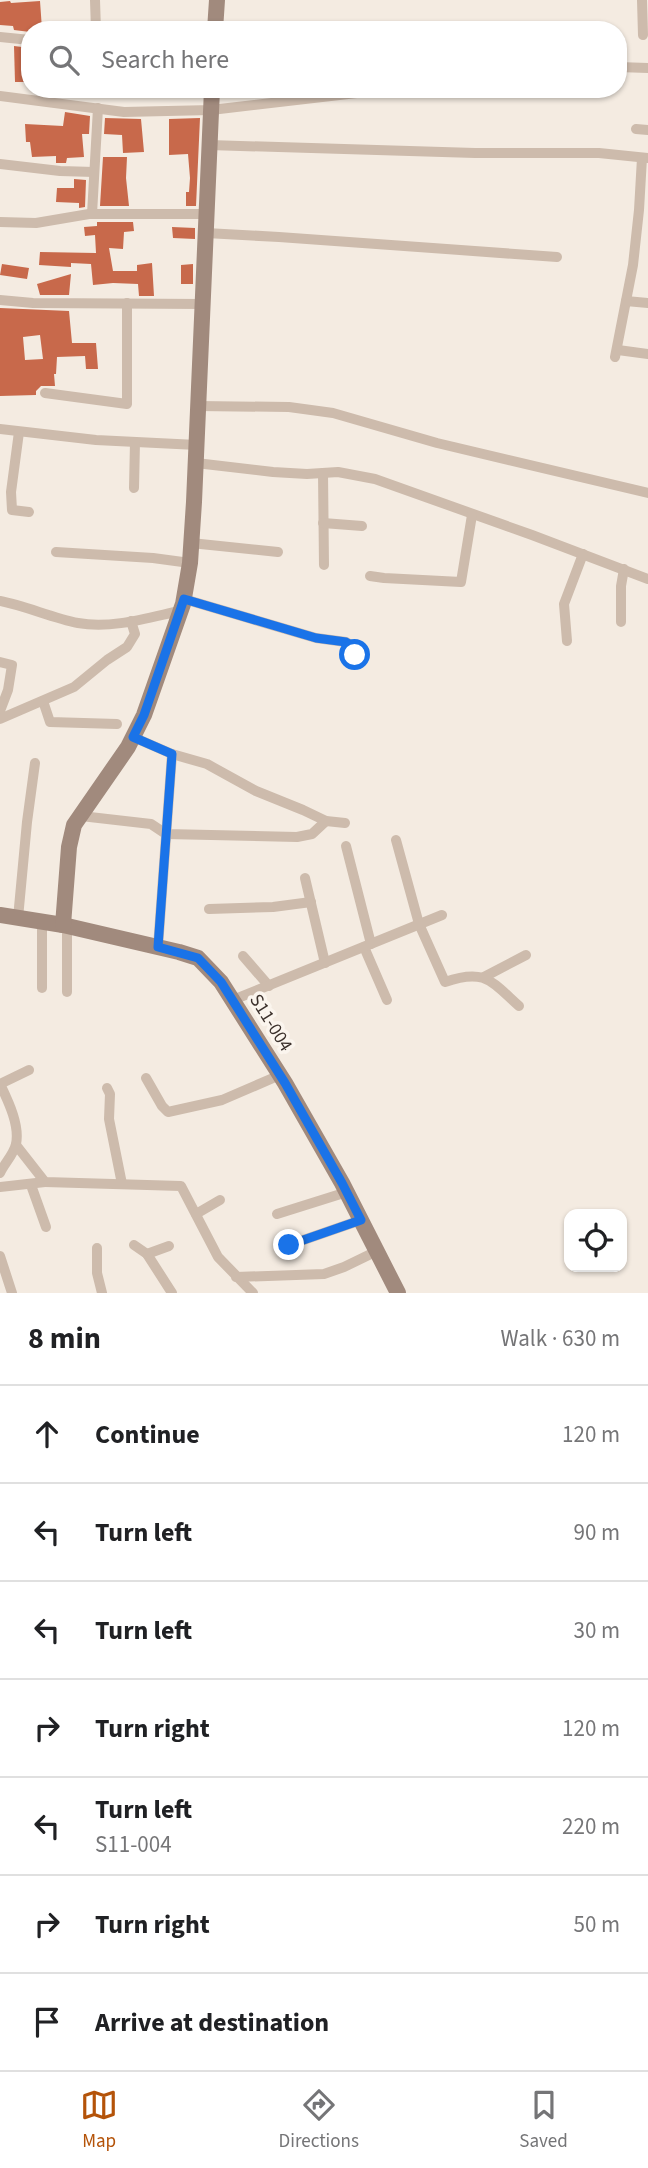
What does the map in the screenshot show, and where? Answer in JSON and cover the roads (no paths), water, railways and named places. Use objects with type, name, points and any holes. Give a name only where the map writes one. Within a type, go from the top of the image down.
[{"type":"street","points":[[95,0],[96,21]]},
{"type":"street","points":[[216,21],[217,0]]},
{"type":"street","points":[[643,35],[644,5]]},
{"type":"street","points":[[0,37],[21,39]]},
{"type":"street","points":[[627,67],[648,68]]},
{"type":"street","points":[[0,96],[124,112],[211,110],[314,98]]},
{"type":"street","points":[[67,992],[65,925],[69,847],[74,825],[133,737],[144,715],[182,605],[190,563],[212,98]]},
{"type":"street","points":[[92,214],[98,108]]},
{"type":"street","points":[[636,128],[648,130]]},
{"type":"street","points":[[209,145],[475,153],[599,153],[645,158],[644,205],[617,354],[648,354]]},
{"type":"street","points":[[0,164],[94,172]]},
{"type":"street","points":[[0,222],[36,223],[92,214],[207,214]]},
{"type":"street","points":[[206,233],[557,257]]},
{"type":"street","points":[[635,246],[648,247]]},
{"type":"street","points":[[0,300],[33,303],[203,304]]},
{"type":"street","points":[[626,301],[648,303]]},
{"type":"street","points":[[46,393],[127,404],[127,303]]},
{"type":"street","points":[[198,406],[289,407],[333,413],[437,443],[648,493]]},
{"type":"street","points":[[0,429],[197,446]]},
{"type":"street","points":[[19,432],[11,492],[12,510],[29,512]]},
{"type":"street","points":[[134,488],[135,442]]},
{"type":"street","points":[[196,463],[273,472],[355,474],[375,479],[648,579]]},
{"type":"street","points":[[323,473],[324,565]]},
{"type":"street","points":[[370,576],[461,582],[472,515]]},
{"type":"street","points":[[323,523],[362,526]]},
{"type":"street","points":[[191,543],[278,552]]},
{"type":"street","points":[[55,552],[190,563]]},
{"type":"street","points":[[567,641],[564,604],[583,554]]},
{"type":"street","points":[[621,622],[624,569]]},
{"type":"street","points":[[0,601],[91,624],[131,621],[182,605],[316,638],[346,642],[351,645],[355,655]]},
{"type":"street","points":[[0,719],[74,687],[107,660],[127,648],[135,634],[131,621]]},
{"type":"street","points":[[0,662],[12,665],[8,690],[0,711]]},
{"type":"street","points":[[43,701],[50,722],[117,724]]},
{"type":"street","points":[[133,737],[172,754],[207,764],[256,791],[326,821],[345,823]]},
{"type":"street","points":[[158,947],[172,754]]},
{"type":"street","points":[[18,918],[35,763]]},
{"type":"street","points":[[81,816],[151,824],[166,834],[297,837],[312,834],[326,821]]},
{"type":"street","points":[[396,840],[419,924],[444,982],[478,975],[489,979],[519,1006]]},
{"type":"street","points":[[346,846],[368,945],[387,1000]]},
{"type":"street","points":[[305,878],[326,962]]},
{"type":"street","points":[[209,909],[273,907],[311,902]]},
{"type":"street","name":"S11-004","points":[[0,915],[65,925],[198,958],[221,982],[280,1075],[348,1192],[398,1293]]},
{"type":"street","points":[[233,1000],[442,915]]},
{"type":"street","points":[[42,922],[42,988]]},
{"type":"street","points":[[484,977],[526,955]]},
{"type":"street","points":[[243,956],[269,986]]},
{"type":"street","points":[[0,1173],[16,1144],[9,1105],[0,1084],[29,1070]]},
{"type":"street","points":[[146,1078],[168,1112],[222,1100],[280,1075]]},
{"type":"street","points":[[107,1088],[110,1094],[109,1119],[122,1185]]},
{"type":"street","points":[[16,1144],[45,1182]]},
{"type":"street","points":[[0,1187],[45,1182],[181,1186],[218,1257],[253,1293]]},
{"type":"street","points":[[31,1185],[46,1227]]},
{"type":"street","points":[[277,1214],[348,1192]]},
{"type":"street","points":[[196,1214],[220,1200]]},
{"type":"street","points":[[289,1245],[361,1220]]},
{"type":"street","points":[[134,1245],[147,1254],[172,1293]]},
{"type":"street","points":[[147,1254],[169,1246]]},
{"type":"street","points":[[97,1248],[97,1273],[102,1293]]},
{"type":"street","points":[[236,1277],[324,1274],[377,1251]]},
{"type":"street","points":[[0,1256],[12,1293]]}]
